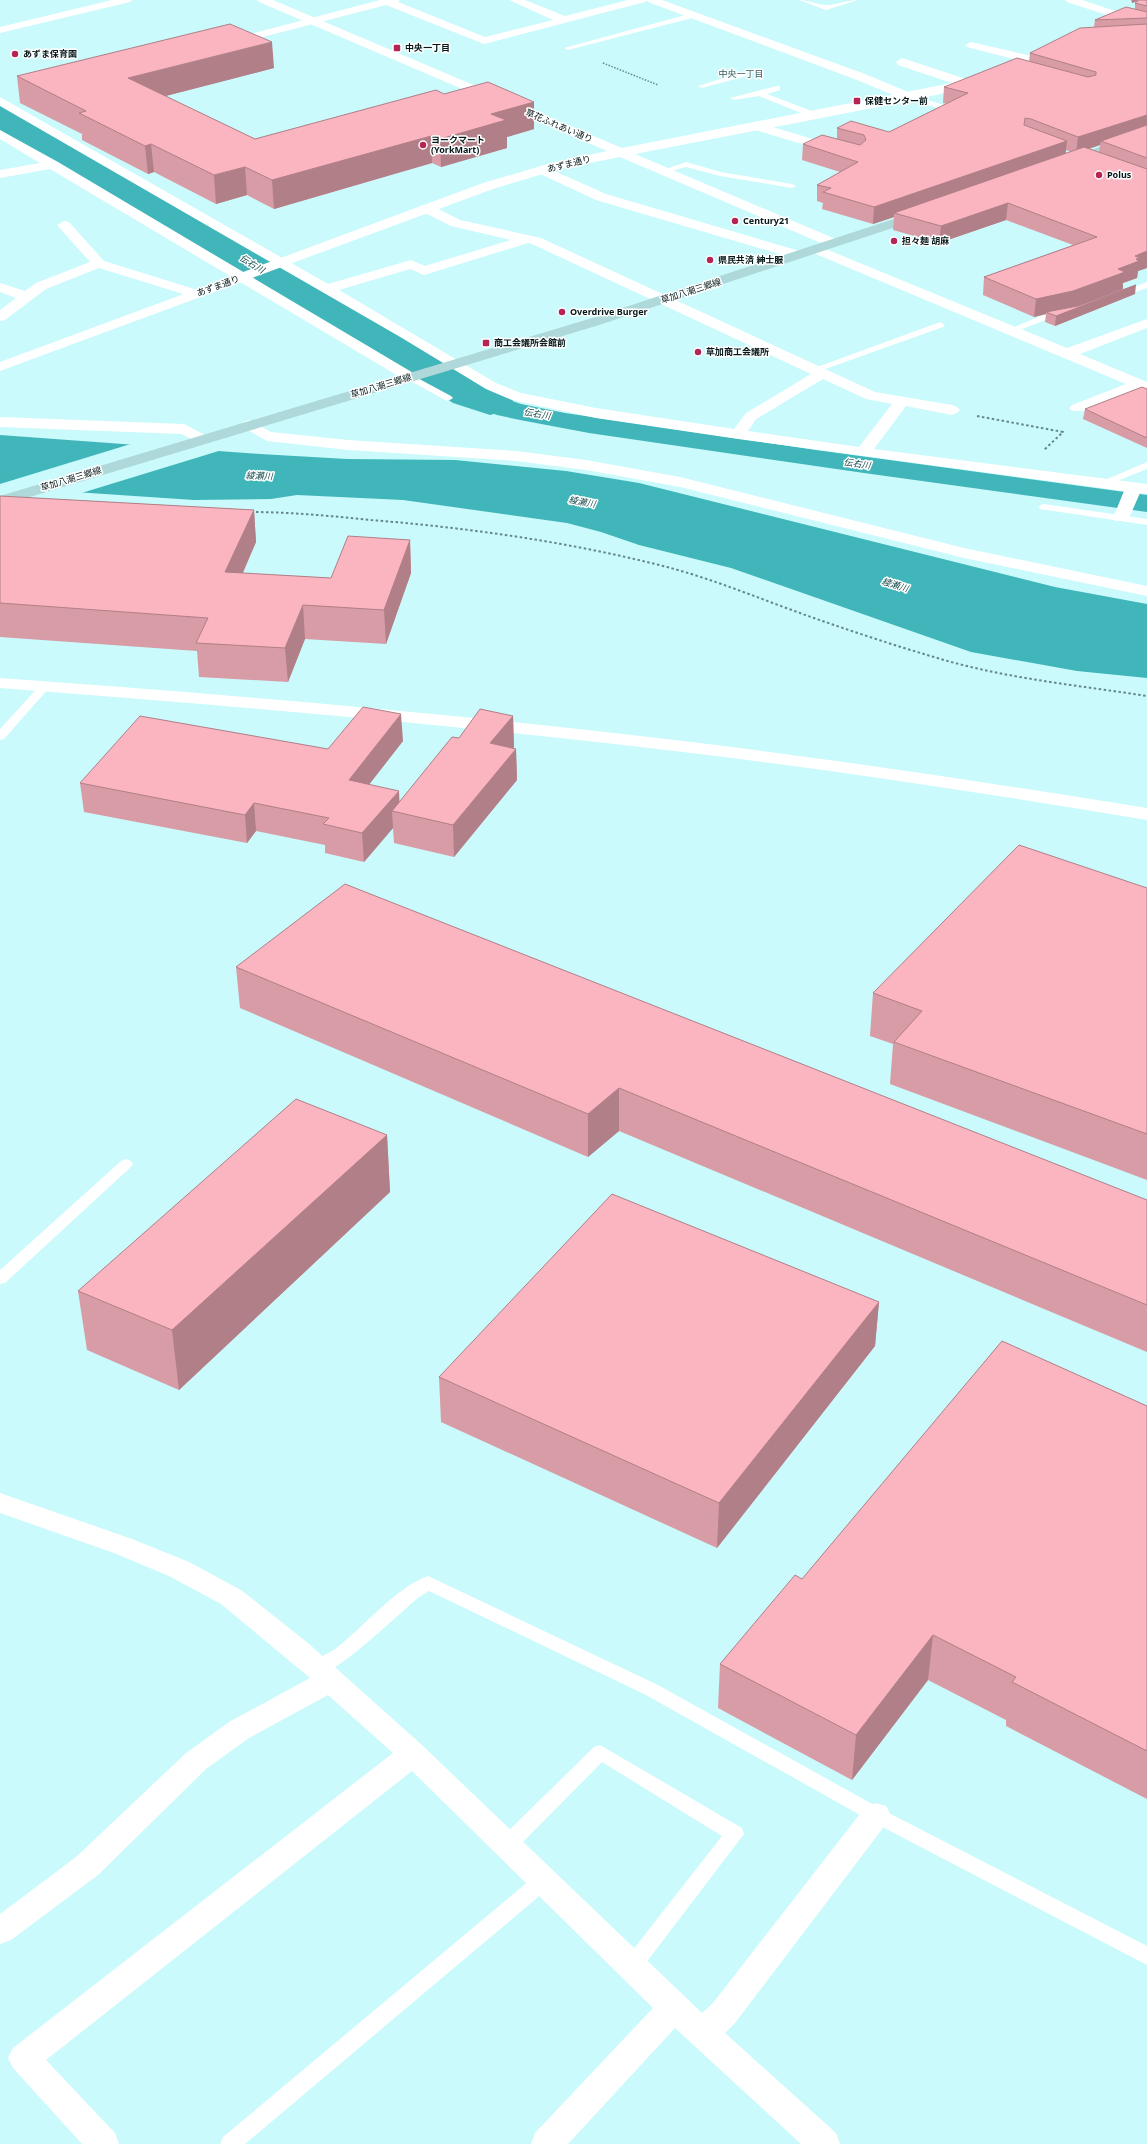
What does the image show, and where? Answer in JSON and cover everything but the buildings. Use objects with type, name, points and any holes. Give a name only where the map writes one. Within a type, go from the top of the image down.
[{"type":"main road","points":[[1058,166],[1080,157],[1147,135]]},
{"type":"main road","name":"草加八潮三郷線","points":[[0,500],[663,300],[937,208]]},
{"type":"street","points":[[0,30],[126,0]]},
{"type":"street","name":"草花ふれあい通り","points":[[264,0],[832,243]]},
{"type":"street","points":[[515,0],[564,20]]},
{"type":"street","points":[[214,46],[391,1],[484,41],[641,0]]},
{"type":"street","points":[[655,0],[861,77],[909,97]]},
{"type":"street","points":[[1071,0],[1125,15],[1107,23]]},
{"type":"street","points":[[971,45],[1032,60]]},
{"type":"street","points":[[1014,69],[1045,54]]},
{"type":"street","points":[[902,62],[968,84]]},
{"type":"street","name":"あずま通り","points":[[0,367],[488,186],[543,170],[621,152],[909,97],[982,80]]},
{"type":"street","points":[[0,100],[15,96]]},
{"type":"street","points":[[0,100],[278,264],[326,289],[407,335],[450,365],[491,386],[532,402],[863,452],[1103,483],[1138,489],[1123,515]]},
{"type":"street","points":[[756,126],[850,154]]},
{"type":"street","points":[[0,134],[246,276],[414,376]]},
{"type":"street","points":[[1080,157],[1101,164]]},
{"type":"street","points":[[0,174],[53,165]]},
{"type":"street","points":[[543,170],[601,197],[798,255]]},
{"type":"street","points":[[426,208],[456,223],[543,244],[871,396],[952,410]]},
{"type":"street","points":[[64,225],[100,264],[196,294]]},
{"type":"street","points":[[326,289],[411,264],[424,271],[527,239]]},
{"type":"street","points":[[816,249],[938,301],[958,307],[1068,353],[1143,386]]},
{"type":"street","points":[[0,317],[41,286],[77,271],[100,264]]},
{"type":"street","points":[[0,287],[27,297]]},
{"type":"street","points":[[1068,353],[1147,323]]},
{"type":"street","points":[[738,434],[750,416],[817,372]]},
{"type":"street","points":[[1077,408],[1143,386]]},
{"type":"street","points":[[863,452],[902,401]]},
{"type":"street","points":[[0,422],[184,429],[206,438]]},
{"type":"street","points":[[249,425],[267,436],[348,445],[516,456],[634,473],[964,553],[1147,591]]},
{"type":"street","points":[[0,683],[278,706],[522,729],[714,751],[1026,793],[1147,814]]},
{"type":"street","points":[[0,1504],[123,1546],[179,1569],[231,1597],[298,1651],[413,1754],[675,2008],[824,2144]]},
{"type":"street","points":[[0,1931],[87,1866],[202,1757],[239,1730],[323,1675]]},
{"type":"street","points":[[103,2144],[24,2058],[413,1754]]},
{"type":"street","points":[[703,2033],[724,2013],[876,1815]]},
{"type":"street","points":[[547,2144],[655,2026],[675,2008]]},
{"type":"lane","points":[[803,0],[826,8],[854,0]]},
{"type":"lane","points":[[568,48],[693,15]]},
{"type":"lane","points":[[702,86],[743,74]]},
{"type":"lane","points":[[734,98],[760,94],[777,88]]},
{"type":"lane","points":[[760,94],[814,115]]},
{"type":"lane","points":[[909,97],[952,109]]},
{"type":"lane","points":[[1066,153],[1080,157]]},
{"type":"lane","points":[[664,171],[686,164],[720,174],[792,186]]},
{"type":"lane","points":[[1110,299],[1147,285]]},
{"type":"lane","points":[[1012,330],[1046,317],[1073,312]]},
{"type":"lane","points":[[817,372],[940,325]]},
{"type":"lane","points":[[414,376],[448,398]]},
{"type":"lane","points":[[1103,483],[1147,465]]},
{"type":"lane","points":[[1044,506],[1123,515],[1147,522]]},
{"type":"lane","points":[[0,736],[45,686]]},
{"type":"lane","points":[[0,1279],[126,1164]]},
{"type":"lane","points":[[323,1675],[341,1654],[413,1592],[428,1583],[652,1690],[876,1815],[1147,1956]]},
{"type":"lane","points":[[507,1845],[600,1752],[735,1834],[632,1966]]},
{"type":"lane","points":[[230,2144],[543,1880]]},
{"type":"path","points":[[952,410],[951,411],[1063,432],[1021,472]]},
{"type":"path","points":[[247,512],[279,512],[421,524],[494,533],[584,549],[666,568],[727,585],[811,617],[936,658],[1026,678],[1147,696]]},
{"type":"water","points":[[424,354],[498,396],[521,404],[565,413],[816,450],[1147,495],[1147,512],[589,433],[497,415],[474,406],[397,361]]},
{"type":"water","name":"綾瀬川","points":[[0,435],[347,459],[455,460],[566,471],[639,483],[1055,587],[1147,604],[1147,678],[1077,671],[971,652],[731,568],[639,545],[601,532],[567,523],[403,500],[297,495],[271,499],[194,500],[0,487]]},
{"type":"pier","points":[[430,357],[463,376],[436,385],[402,365]]},
{"type":"pier","points":[[134,443],[222,450],[75,495],[0,489],[0,484]]},
{"type":"waterway","name":"伝右川","points":[[0,115],[387,342],[469,393],[490,401]]},
{"type":"place","name":"中央一丁目","points":[[397,48]]},
{"type":"place","name":"あずま保育園","points":[[15,54]]},
{"type":"place","name":"保健センター前","points":[[857,101]]},
{"type":"place","name":"ヨークマート (YorkMart)","points":[[423,145]]},
{"type":"place","name":"Polus","points":[[1099,175]]},
{"type":"place","name":"Century21","points":[[735,221]]},
{"type":"place","name":"担々麺 胡麻","points":[[894,241]]},
{"type":"place","name":"県民共済 紳士服","points":[[710,260]]},
{"type":"place","name":"Overdrive Burger","points":[[562,312]]},
{"type":"place","name":"商工会議所会館前","points":[[486,343]]},
{"type":"place","name":"草加商工会議所","points":[[698,352]]},
{"type":"district","name":"中央一丁目","points":[[741,74]]}]
